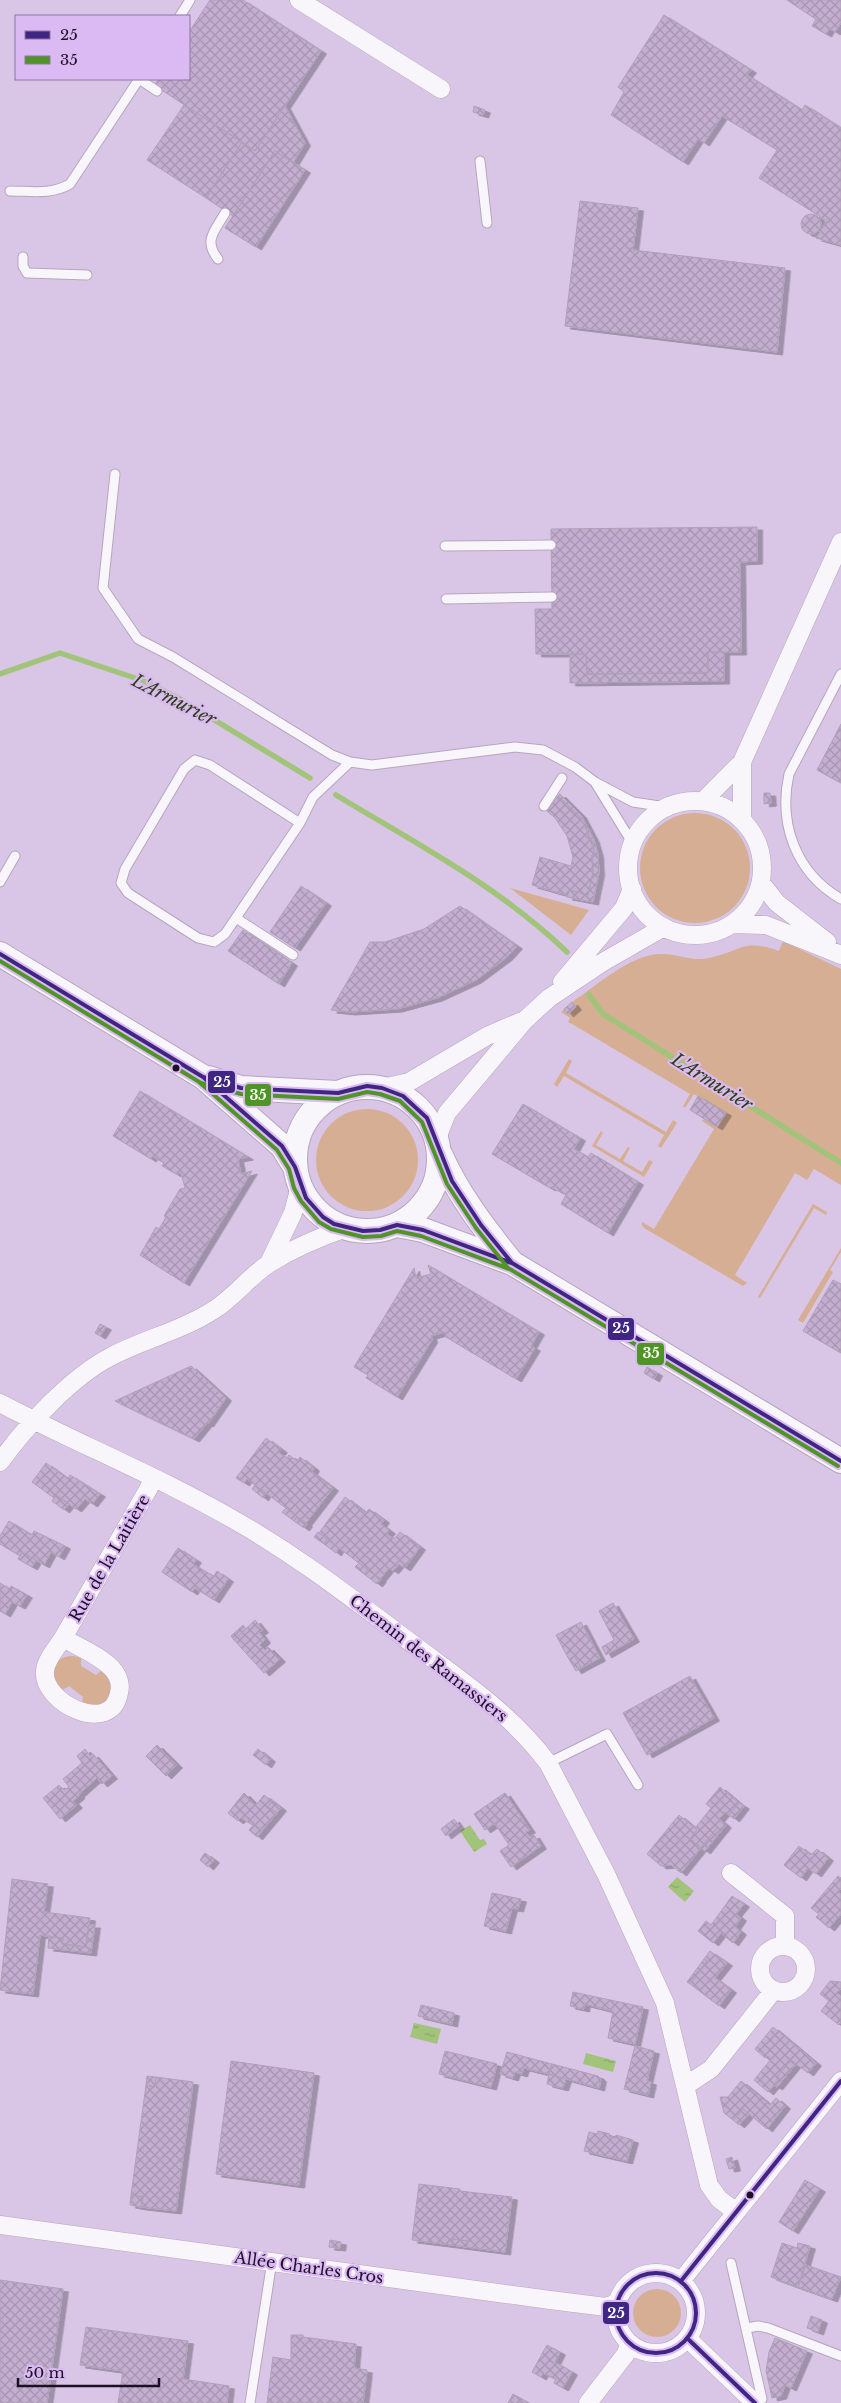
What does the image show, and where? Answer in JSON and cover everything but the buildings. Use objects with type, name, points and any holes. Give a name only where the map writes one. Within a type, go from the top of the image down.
[{"type":"street","points":[[299,0],[441,89]]},
{"type":"street","points":[[703,801],[742,762],[841,542]]},
{"type":"street","points":[[742,762],[742,820]]},
{"type":"street","points":[[688,801],[703,801],[723,806],[742,820],[757,841],[763,866],[761,882],[753,903],[733,924],[720,930],[692,935],[678,933],[664,927],[645,912],[632,890],[628,864],[633,844],[646,822],[666,807],[688,801]]},
{"type":"street","points":[[761,882],[777,903],[841,954]]},
{"type":"street","points":[[1,953],[203,1077],[282,1146],[298,1177],[306,1198],[323,1217],[346,1228],[363,1231],[380,1230],[397,1225],[410,1218],[430,1196],[438,1175],[438,1145],[447,1113],[525,1020],[549,998],[624,908],[632,890]]},
{"type":"street","points":[[733,924],[766,925],[841,954]]},
{"type":"street","points":[[549,998],[603,962],[664,927]]},
{"type":"street","points":[[382,1088],[409,1082],[487,1036],[525,1020]]},
{"type":"street","points":[[203,1077],[242,1088],[338,1093],[367,1086],[382,1088],[412,1102],[427,1118],[462,1197],[481,1225],[512,1263]]},
{"type":"street","points":[[269,1263],[293,1213],[298,1177],[298,1137],[304,1123],[319,1105],[338,1093]]},
{"type":"street","points":[[397,1225],[423,1230],[512,1263],[841,1461]]},
{"type":"street","points":[[0,1462],[35,1420],[61,1394],[111,1356],[213,1311],[240,1290],[269,1263],[320,1237],[346,1228]]},
{"type":"street","name":"Chemin des Ramassiers","points":[[0,1403],[235,1520],[313,1569],[502,1712],[535,1746],[548,1763],[606,1874],[665,2003],[709,2185],[719,2199],[736,2212]]},
{"type":"street","name":"Rue de la Laitière","points":[[63,1638],[114,1671],[120,1687],[116,1703],[110,1709],[102,1713],[85,1714],[49,1689],[45,1673],[46,1665],[154,1479]]},
{"type":"street","points":[[730,1873],[785,1916],[785,1946]]},
{"type":"street","points":[[785,1946],[793,1948],[804,1959],[806,1974],[797,1988],[789,1991],[774,1990],[762,1979],[761,1963],[770,1950],[785,1946]]},
{"type":"street","points":[[685,2086],[711,2069],[774,1990]]},
{"type":"street","points":[[681,2281],[841,2081]]},
{"type":"street","name":"Allée Charles Cros","points":[[0,2225],[606,2307],[617,2304]]},
{"type":"street","points":[[651,2273],[666,2274],[681,2281],[690,2290],[695,2302],[697,2315],[688,2339],[675,2349],[660,2353],[644,2352],[630,2344],[620,2332],[616,2318],[617,2304],[624,2289],[636,2278],[651,2273]]},
{"type":"street","points":[[688,2339],[756,2403]]},
{"type":"street","points":[[588,2403],[625,2355],[630,2344]]},
{"type":"lane","points":[[181,15],[190,0]]},
{"type":"lane","points":[[10,191],[50,192],[70,184],[138,80]]},
{"type":"lane","points":[[140,80],[157,91]]},
{"type":"lane","points":[[480,161],[488,223]]},
{"type":"lane","points":[[218,259],[211,249],[210,241],[226,213]]},
{"type":"lane","points":[[22,257],[23,266],[27,273],[87,275]]},
{"type":"lane","points":[[116,474],[103,588],[138,639],[173,657],[332,755],[350,762],[372,765],[515,748],[535,748],[562,759],[594,782],[634,802],[666,807]]},
{"type":"lane","points":[[445,546],[552,545]]},
{"type":"lane","points":[[446,598],[552,597]]},
{"type":"lane","points":[[841,674],[789,774],[786,788],[787,820],[798,859],[817,881],[841,899]]},
{"type":"lane","points":[[300,823],[202,761],[195,760],[184,769],[125,869],[121,882],[128,893],[206,942],[214,942],[220,939],[300,823],[313,797],[350,762]]},
{"type":"lane","points":[[544,806],[562,778]]},
{"type":"lane","points":[[594,782],[633,844]]},
{"type":"lane","points":[[0,882],[15,856]]},
{"type":"lane","points":[[236,918],[293,955]]},
{"type":"lane","points":[[548,1763],[607,1734],[638,1785]]},
{"type":"lane","points":[[250,2403],[272,2262]]},
{"type":"lane","points":[[731,2263],[762,2399],[756,2403]]},
{"type":"lane","points":[[747,2328],[758,2326],[768,2328],[841,2356]]},
{"type":"shaded area","points":[[695,813],[716,818],[734,829],[745,847],[750,868],[745,889],[734,907],[716,918],[695,923],[674,918],[656,907],[645,889],[640,868],[645,847],[656,829],[674,818]]},
{"type":"shaded area","points":[[510,888],[589,910],[571,935]]},
{"type":"shaded area","points":[[783,941],[841,969],[841,1185],[814,1169],[807,1180],[795,1173],[735,1275],[747,1283],[743,1286],[644,1228],[642,1225],[642,1222],[654,1229],[714,1129],[702,1121],[704,1119],[717,1127],[726,1113],[694,1094],[685,1108],[683,1106],[690,1094],[568,1022],[570,1018],[561,1012],[564,1009],[568,1014],[576,1007],[572,1002],[625,965],[648,956],[665,954],[703,959],[749,946],[767,947],[779,951]]},
{"type":"shaded area","points":[[569,1059],[572,1061],[566,1073],[666,1132],[673,1120],[677,1123],[661,1148],[658,1146],[664,1135],[564,1076],[557,1087],[554,1084]]},
{"type":"shaded area","points":[[367,1109],[386,1113],[403,1124],[414,1141],[418,1160],[414,1179],[403,1196],[386,1207],[367,1211],[348,1207],[331,1196],[320,1179],[316,1160],[320,1141],[331,1124],[348,1113]]},
{"type":"shaded area","points":[[601,1131],[603,1133],[596,1145],[620,1159],[628,1147],[630,1148],[623,1161],[642,1172],[649,1160],[653,1162],[644,1177],[592,1146]]},
{"type":"shaded area","points":[[813,1204],[827,1212],[826,1215],[814,1208],[760,1298],[758,1297]]},
{"type":"shaded area","points":[[841,1248],[841,1252],[830,1270],[833,1272],[803,1323],[798,1320]]},
{"type":"shaded area","points":[[73,1656],[81,1658],[81,1666],[96,1675],[102,1670],[111,1681],[112,1694],[102,1706],[82,1705],[83,1697],[69,1686],[62,1690],[58,1685],[54,1674],[56,1663],[60,1659]]},
{"type":"shaded area","points":[[657,2289],[666,2291],[674,2296],[679,2304],[681,2313],[679,2322],[674,2330],[666,2335],[657,2337],[648,2335],[640,2330],[635,2322],[633,2313],[635,2304],[640,2296],[648,2291]]},
{"type":"water","points":[[470,1825],[480,1840],[484,1839],[487,1844],[474,1852],[460,1831]]},
{"type":"water","points":[[677,1877],[694,1891],[685,1902],[668,1887]]},
{"type":"water","points":[[414,2023],[441,2029],[437,2044],[410,2037]]},
{"type":"water","points":[[586,2053],[616,2061],[613,2072],[583,2064]]},
{"type":"waterway","name":"L'Armurier","points":[[0,674],[60,653],[144,681],[180,699],[310,778]]},
{"type":"waterway","name":"L'Armurier","points":[[336,795],[485,886],[514,907],[567,952]]},
{"type":"waterway","name":"L'Armurier","points":[[589,995],[603,1014],[841,1163]]},
{"type":"transit line","name":"25","points":[[0,954],[203,1077],[241,1088],[338,1093],[367,1086],[382,1088],[403,1096],[427,1118],[452,1181],[481,1225],[512,1263],[841,1461]]},
{"type":"transit line","name":"35","points":[[0,961],[201,1083],[241,1094],[338,1099],[367,1092],[400,1101],[422,1122],[447,1184],[476,1228],[508,1268],[838,1466]]},
{"type":"transit line","name":"25","points":[[203,1077],[282,1146],[295,1167],[306,1198],[323,1217],[334,1224],[363,1231],[380,1230],[397,1225],[423,1230],[514,1264]]},
{"type":"transit line","name":"35","points":[[199,1082],[277,1150],[289,1169],[294,1188],[301,1201],[319,1222],[331,1229],[363,1237],[381,1236],[397,1231],[421,1236],[512,1270]]},
{"type":"transit line","name":"25","points":[[681,2281],[841,2081]]},
{"type":"transit line","name":"25","points":[[656,2273],[671,2276],[684,2285],[693,2298],[696,2313],[693,2328],[684,2341],[671,2350],[656,2353],[641,2350],[628,2341],[619,2328],[616,2313],[619,2298],[628,2285],[641,2276],[656,2273]]},
{"type":"transit line","name":"25","points":[[688,2339],[755,2403]]}]
